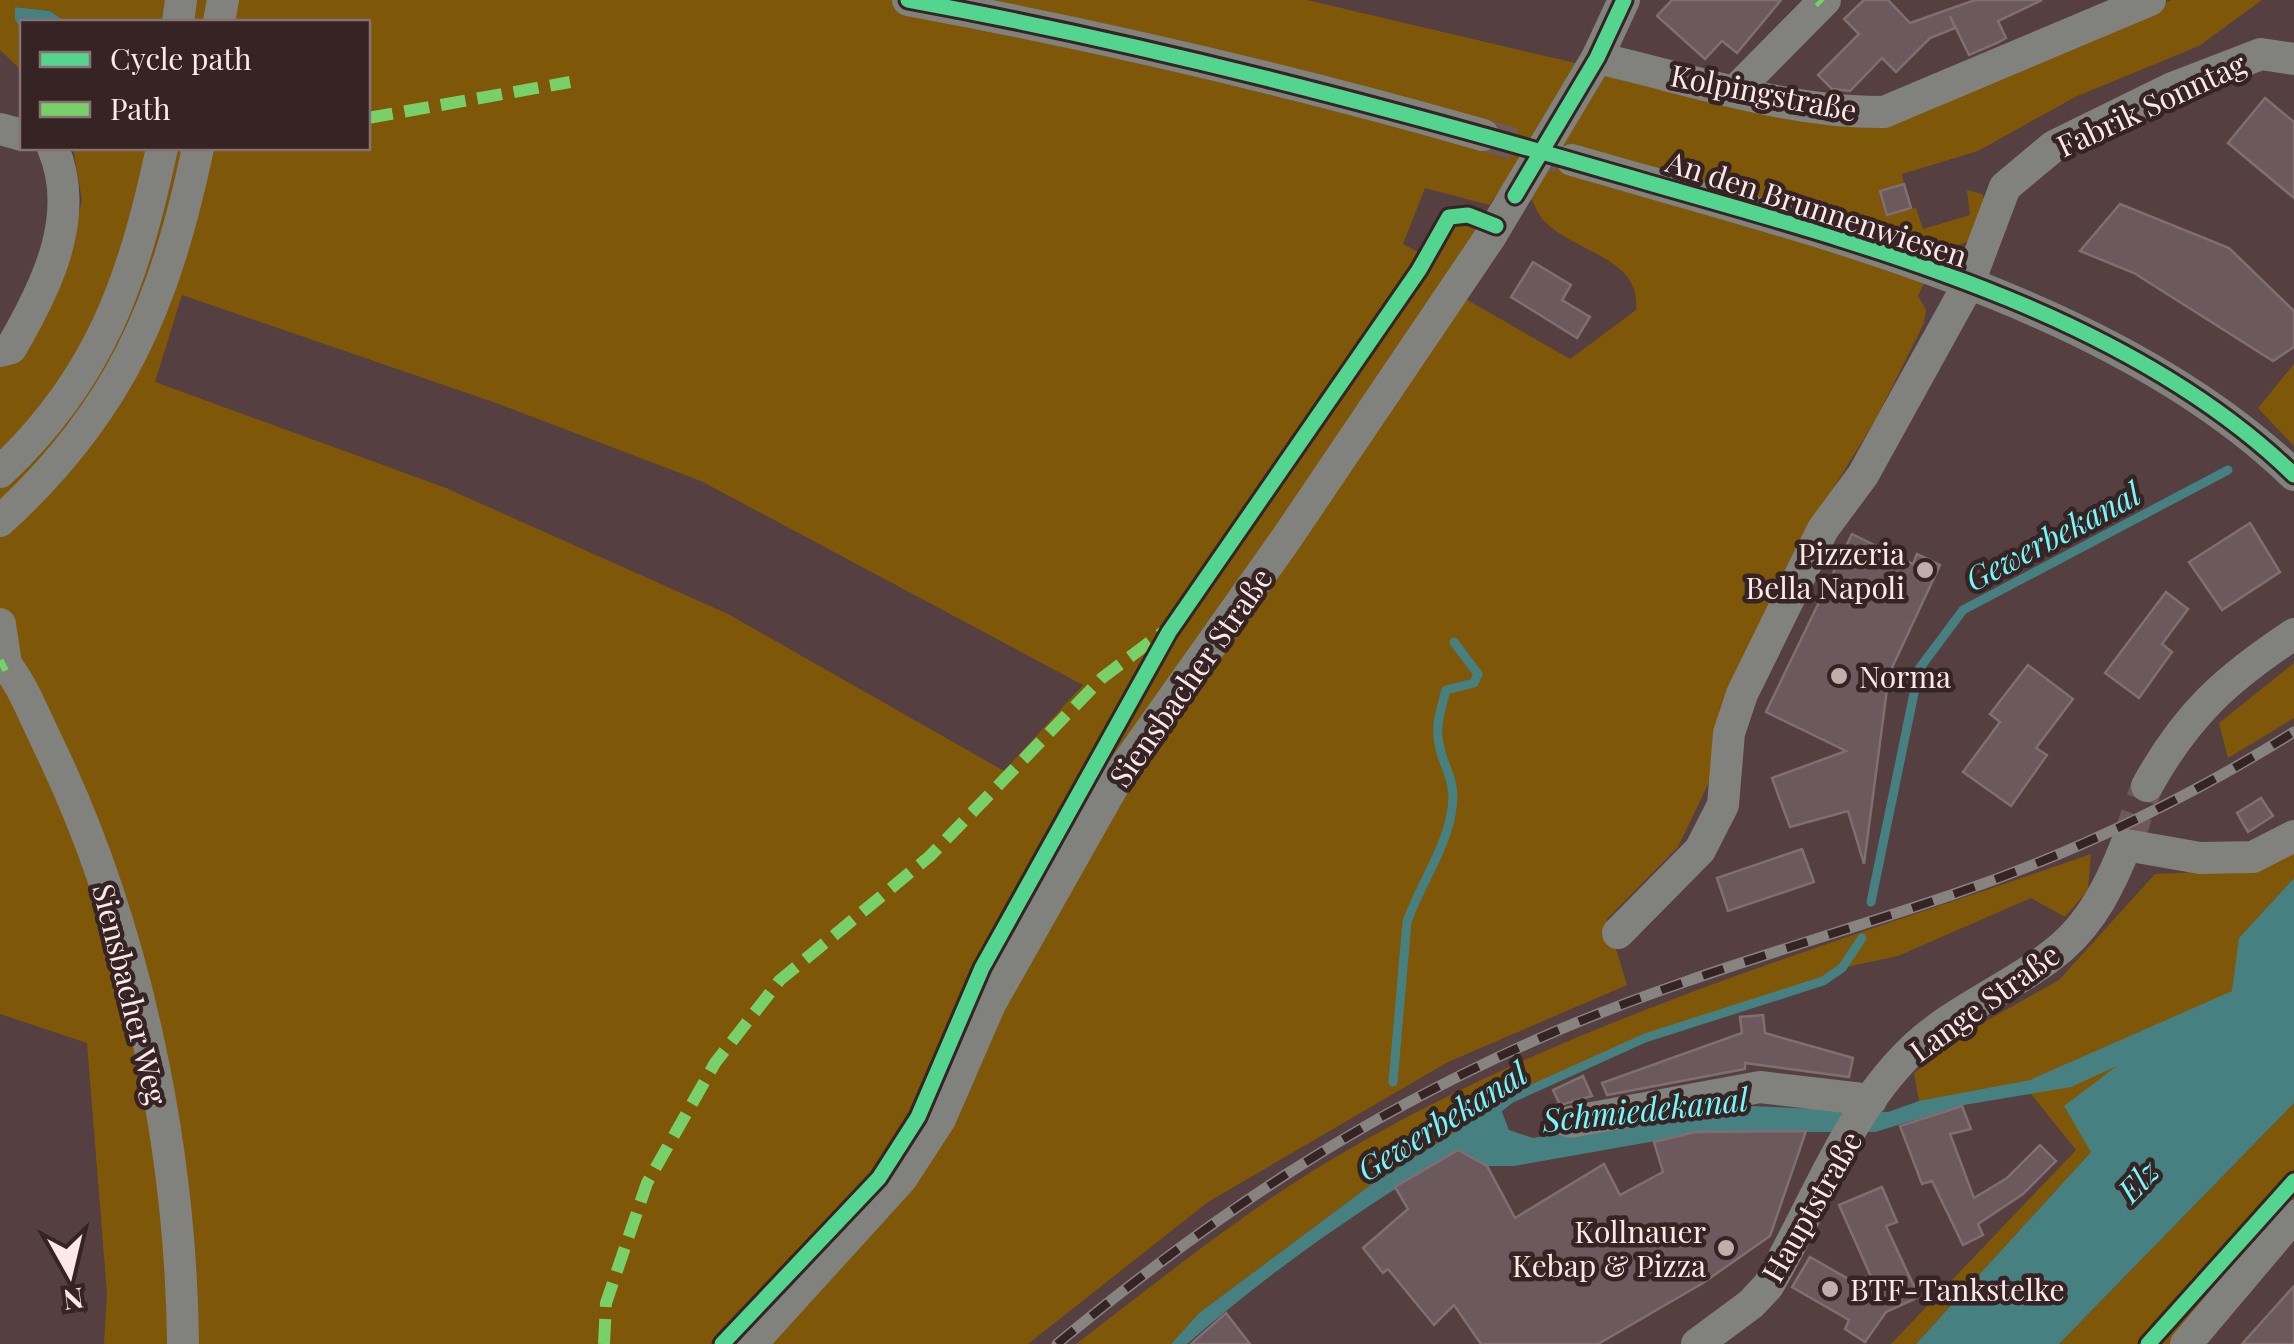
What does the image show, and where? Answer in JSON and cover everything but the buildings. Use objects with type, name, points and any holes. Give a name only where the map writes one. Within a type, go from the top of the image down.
[{"type":"street","points":[[908,0],[1046,26],[1336,93],[1484,135]]},
{"type":"street","name":"Siensbacher Straße","points":[[751,1344],[900,1179],[940,1119],[990,1004],[1121,772],[1286,538],[1515,196],[1597,58],[1624,0]]},
{"type":"street","points":[[1736,90],[1825,0]]},
{"type":"street","name":"Kolpingstraße","points":[[1597,58],[1852,112],[1884,112],[2150,0]]},
{"type":"street","name":"Fabrik Sonntag","points":[[1618,933],[1700,850],[1723,805],[1730,733],[1742,694],[1822,528],[1863,475],[1968,286],[2005,187],[2054,146],[2154,96],[2261,54],[2294,60]]},
{"type":"street","points":[[0,351],[11,348],[25,324],[50,268],[66,212],[63,172],[54,150]]},
{"type":"street","points":[[0,472],[52,417],[93,360],[143,232],[162,150]]},
{"type":"street","points":[[0,521],[43,482],[88,430],[126,370],[160,285],[197,150]]},
{"type":"street","name":"An den Brunnenwiesen","points":[[1572,160],[1755,214],[1968,286],[2144,363],[2216,407],[2294,475]]},
{"type":"street","name":"Siensbacher Weg","points":[[0,624],[3,661],[74,797],[115,914],[162,1118],[182,1272],[183,1344]]},
{"type":"street","points":[[2147,786],[2200,706],[2294,634]]},
{"type":"street","name":"Lange Straße","points":[[1871,1100],[1923,1042],[2065,945],[2110,884],[2126,845],[2200,858],[2253,857],[2294,836]]},
{"type":"street","points":[[1570,1122],[1760,1087],[1871,1100]]},
{"type":"street","name":"Hauptstraße","points":[[1697,1344],[1751,1304],[1768,1286],[1871,1100]]},
{"type":"street","points":[[2186,1344],[2294,1216]]},
{"type":"shaded area","points":[[0,0],[1307,0],[1750,104],[1951,97],[2172,0],[2262,0],[2199,46],[2075,97],[1978,151],[1902,174],[1904,184],[1880,191],[1887,215],[1916,208],[1923,229],[1970,215],[1967,190],[1982,194],[1986,205],[1972,240],[1939,252],[1918,296],[1926,310],[1924,323],[1876,419],[1800,542],[1720,708],[1712,776],[1678,847],[1607,919],[1627,985],[1448,1062],[1208,1202],[1028,1344],[104,1344],[107,1294],[87,1043],[0,1014],[0,366],[65,270],[82,200],[73,150],[370,150],[370,20],[63,20],[50,11],[16,7],[20,69],[0,50]],"holes":[[[1425,188],[1489,205],[1498,192],[1532,200],[1542,219],[1557,232],[1617,267],[1635,293],[1636,310],[1570,359],[1445,287],[1478,232],[1473,224],[1462,220],[1453,225],[1426,276],[1410,268],[1418,252],[1403,244]],[[182,295],[496,403],[701,481],[1083,685],[1004,771],[728,614],[446,488],[155,382]]]},
{"type":"shaded area","points":[[2294,364],[2294,446],[2258,408]]},
{"type":"shaded area","points":[[2294,663],[2294,718],[2228,758],[2219,723]]},
{"type":"shaded area","points":[[2294,848],[2294,878],[2239,938],[2240,1000],[2065,1106],[2092,1151],[1916,1344],[1891,1344],[2076,1150],[2027,1089],[1920,1107],[1914,1073],[1977,1026],[2059,980],[2155,874],[2229,871]]},
{"type":"shaded area","points":[[2091,854],[2088,890],[2065,917],[2031,898],[1898,956],[1842,968],[1823,981],[1645,1038],[1499,1104],[1372,1184],[1199,1313],[1171,1344],[1076,1344],[1267,1201],[1424,1108],[1516,1064],[1705,987]]},
{"type":"shaded area","points":[[2294,1103],[2294,1216],[2186,1344],[2059,1344]]},
{"type":"water","points":[[15,7],[50,11],[63,20],[20,20],[20,28],[15,20]]},
{"type":"water","name":"Elz","points":[[2294,878],[2294,1103],[2059,1344],[1916,1344],[2091,1152],[2064,1106],[2117,1066],[2071,1087],[1964,1105],[1875,1132],[1706,1132],[1514,1166],[1487,1166],[1458,1150],[1318,1241],[1187,1344],[1171,1344],[1199,1313],[1372,1184],[1499,1104],[1509,1130],[1533,1138],[1674,1113],[1749,1106],[1888,1112],[1919,1101],[2030,1080],[2232,991],[2239,938]]},
{"type":"waterway","name":"Gewerbekanal","points":[[1871,902],[1919,669],[1963,610],[2228,470]]},
{"type":"waterway","points":[[1393,1082],[1407,922],[1442,845],[1451,813],[1453,789],[1439,744],[1439,717],[1446,690],[1474,683],[1478,674],[1454,642]]},
{"type":"waterway","name":"Gewerbekanal","points":[[1494,1112],[1510,1099],[1645,1038],[1823,981],[1842,968],[1862,938]]},
{"type":"tunnel","points":[[1483,135],[1566,159]]},
{"type":"tunnel","points":[[2126,845],[2147,786]]},
{"type":"railway","points":[[1057,1344],[1173,1253],[1291,1172],[1351,1134],[1479,1066],[1647,995],[2043,861],[2171,802],[2294,732]]},
{"type":"marked path","points":[[1819,0],[1822,3]]},
{"type":"marked path","points":[[370,118],[570,82]]},
{"type":"marked path","points":[[604,1344],[606,1303],[647,1183],[715,1063],[780,980],[930,856],[1102,678],[1163,632]]},
{"type":"marked path","points":[[0,667],[6,664]]},
{"type":"cycle path","points":[[908,0],[1176,56],[1354,101],[1886,254],[2064,323],[2147,366],[2224,416],[2294,475]]},
{"type":"cycle path","points":[[1515,196],[1597,58],[1624,0]]},
{"type":"cycle path","points":[[722,1344],[879,1178],[918,1117],[982,968],[1169,632],[1419,270],[1449,217],[1468,215],[1496,226]]},
{"type":"cycle path","points":[[2148,1344],[2294,1181]]},
{"type":"place","name":"Pizzeria Bella Napoli","points":[[1925,570]]},
{"type":"place","name":"Norma","points":[[1839,676]]},
{"type":"place","name":"Kollnauer Kebap & Pizza","points":[[1726,1248]]},
{"type":"place","name":"BTF-Tankstelke","points":[[1830,1289]]},
{"type":"water label","name":"Schmiedekanal","points":[[1645,1108]]}]
